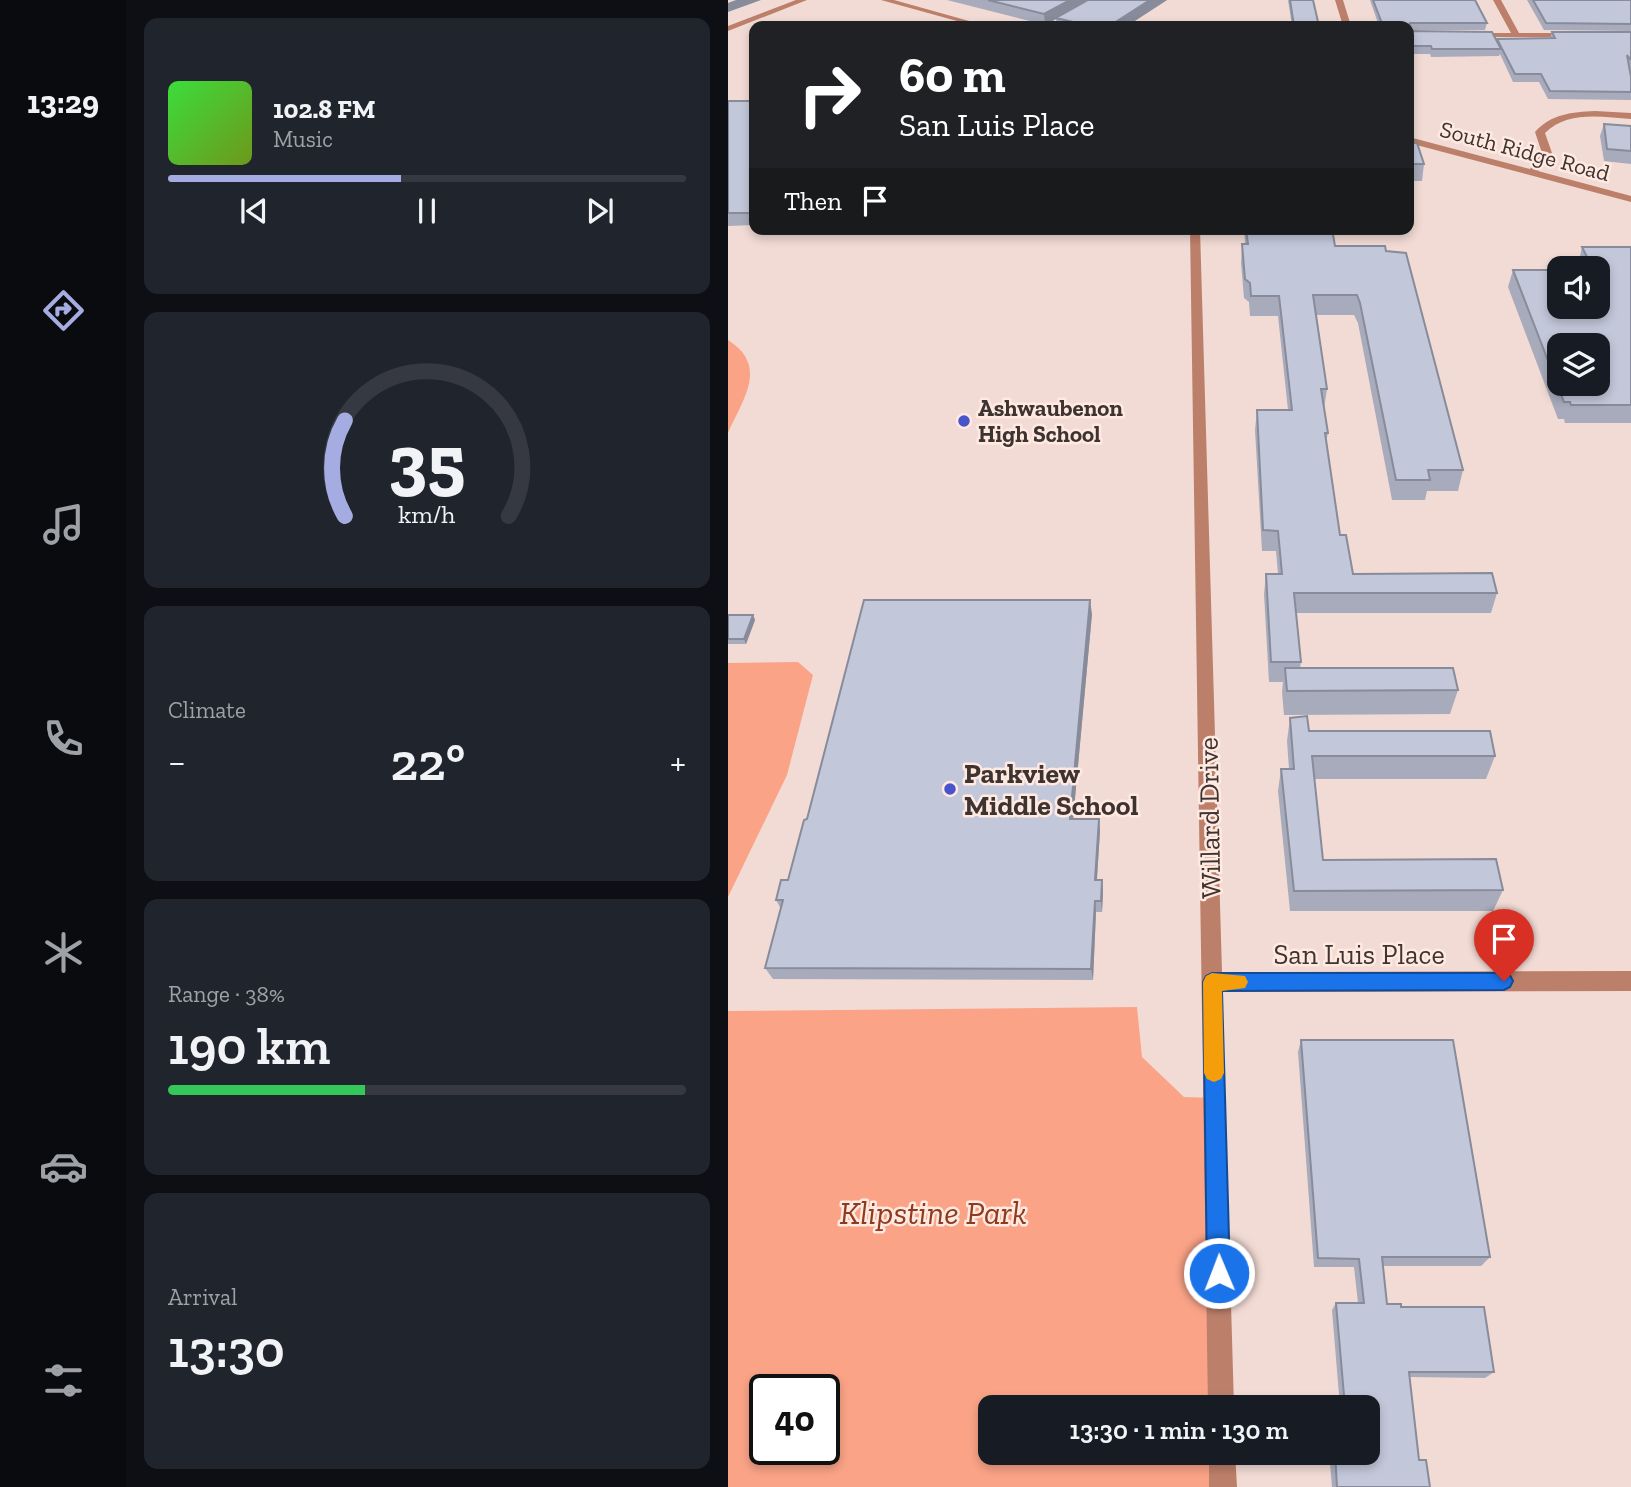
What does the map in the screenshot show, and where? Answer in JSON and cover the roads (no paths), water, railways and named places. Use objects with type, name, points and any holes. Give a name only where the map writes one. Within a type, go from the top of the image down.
[{"type":"street","points":[[728,29],[803,0]]},
{"type":"street","points":[[885,0],[964,21]]},
{"type":"street","points":[[1061,21],[1101,0]]},
{"type":"street","points":[[1339,0],[1346,21]]},
{"type":"street","points":[[1497,0],[1516,35]]},
{"type":"street","points":[[1462,35],[1580,35]]},
{"type":"street","points":[[1532,173],[1547,153],[1540,132],[1546,124],[1560,118],[1586,115],[1631,116]]},
{"type":"street","name":"South Ridge Road","points":[[1414,141],[1631,199]]},
{"type":"street","name":"Willard Drive","points":[[1195,235],[1222,1395]]},
{"type":"street","name":"San Luis Place","points":[[1212,982],[1631,981]]},
{"type":"street","points":[[1222,1465],[1223,1487]]},
{"type":"place","name":"Ashwaubenon High School","points":[[964,421]]},
{"type":"place","name":"Parkview Middle School","points":[[950,789]]},
{"type":"park label","name":"Klipstine Park","points":[[933,1212]]}]
